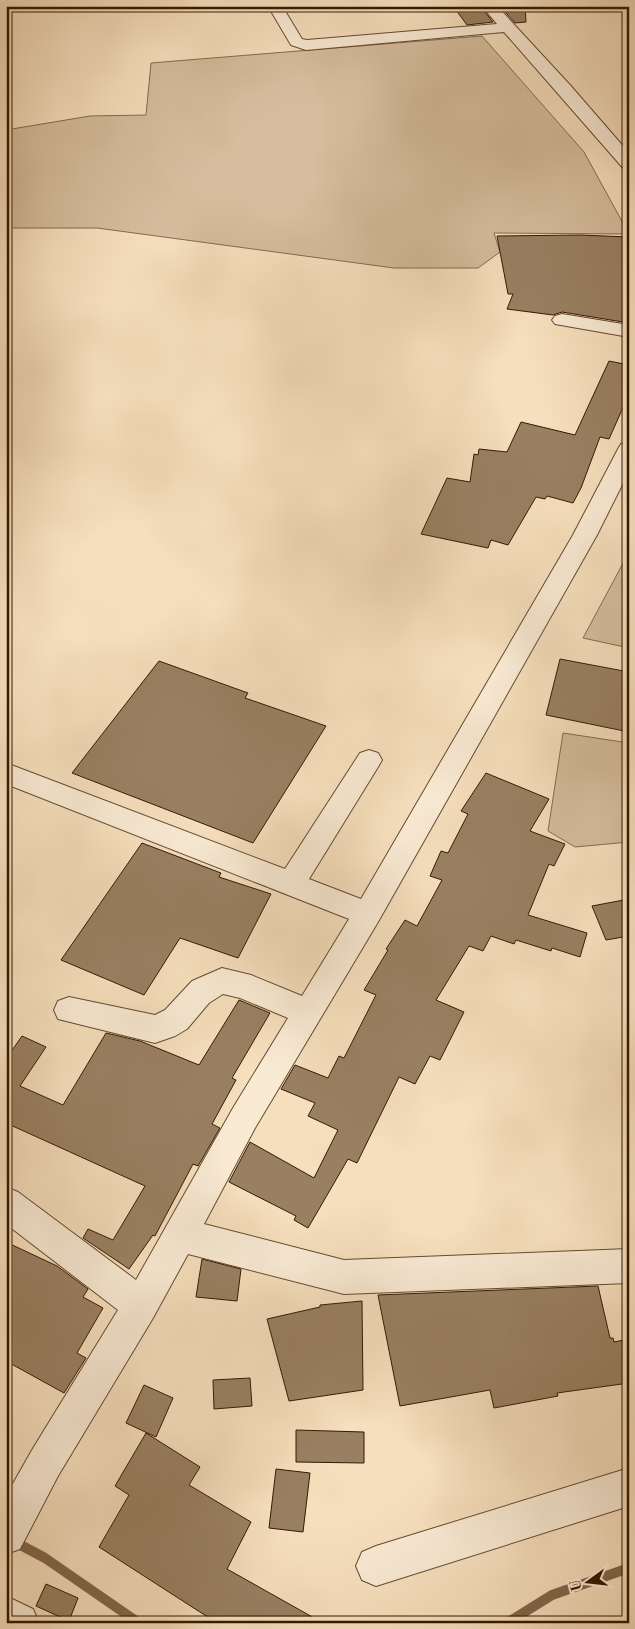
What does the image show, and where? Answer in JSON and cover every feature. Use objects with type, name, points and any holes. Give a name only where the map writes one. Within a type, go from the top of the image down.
[{"type":"street","points":[[274,6],[296,42],[302,45],[508,27]]},
{"type":"street","points":[[489,6],[564,88],[629,164]]},
{"type":"street","points":[[562,320],[629,331]]},
{"type":"street","points":[[11,1527],[46,1463],[141,1306],[244,1118],[368,914],[489,699],[585,535],[629,448]]},
{"type":"street","points":[[290,885],[369,760]]},
{"type":"street","points":[[6,773],[368,914]]},
{"type":"street","points":[[68,1010],[155,1029],[168,1026],[178,1019],[199,993],[222,981],[244,986],[308,1013]]},
{"type":"street","points":[[6,1203],[141,1306]]},
{"type":"street","points":[[180,1235],[344,1277],[629,1266]]},
{"type":"street","points":[[376,1566],[629,1487]]},
{"type":"street","points":[[6,1616],[19,1623]]},
{"type":"shaded area","points":[[482,36],[584,152],[629,234],[494,233],[500,252],[478,268],[394,268],[97,228],[6,228],[6,130],[90,116],[146,115],[151,63]]},
{"type":"shaded area","points":[[629,552],[629,648],[583,638]]},
{"type":"shaded area","points":[[563,733],[629,743],[629,842],[575,847],[548,831]]},
{"type":"building","points":[[453,6],[480,6],[493,22],[467,25]]},
{"type":"building","points":[[500,6],[525,6],[526,22],[515,23]]},
{"type":"building","points":[[580,235],[629,237],[629,323],[562,312],[553,315],[507,309],[513,294],[508,294],[497,236]]},
{"type":"building","points":[[609,361],[629,365],[629,394],[609,439],[600,437],[581,488],[573,503],[547,496],[545,499],[536,497],[508,545],[491,540],[488,548],[421,534],[447,478],[470,482],[474,454],[478,455],[479,449],[507,452],[521,422],[575,435]]},
{"type":"building","points":[[560,659],[629,672],[629,732],[546,715]]},
{"type":"building","points":[[159,661],[248,693],[245,698],[326,726],[253,843],[72,773]]},
{"type":"building","points":[[486,773],[549,799],[530,831],[565,844],[554,866],[549,864],[528,915],[587,933],[580,957],[552,948],[551,951],[516,940],[514,944],[491,936],[483,951],[469,946],[436,1000],[464,1012],[440,1060],[430,1056],[415,1084],[399,1077],[357,1163],[348,1159],[308,1228],[294,1220],[296,1216],[229,1182],[250,1142],[314,1178],[338,1130],[308,1116],[315,1103],[281,1089],[295,1065],[328,1078],[339,1056],[344,1058],[376,995],[364,990],[388,950],[386,949],[405,920],[417,926],[442,880],[430,876],[441,851],[448,853],[468,814],[461,811]]},
{"type":"building","points":[[142,843],[221,873],[219,877],[271,894],[238,958],[180,938],[144,995],[61,960]]},
{"type":"building","points":[[629,899],[629,936],[606,940],[592,906]]},
{"type":"building","points":[[239,1000],[270,1013],[232,1078],[236,1080],[212,1124],[220,1128],[198,1166],[193,1164],[155,1236],[153,1235],[129,1269],[83,1238],[88,1229],[113,1240],[145,1186],[6,1123],[6,1059],[22,1036],[46,1047],[20,1086],[63,1105],[106,1033],[140,1041],[199,1065]]},
{"type":"building","points":[[6,1242],[57,1266],[88,1289],[83,1297],[103,1308],[77,1353],[86,1358],[64,1393],[6,1361]]},
{"type":"building","points":[[202,1259],[241,1269],[237,1301],[196,1297]]},
{"type":"building","points":[[598,1286],[610,1338],[613,1338],[614,1342],[629,1339],[629,1383],[557,1393],[558,1396],[494,1408],[490,1390],[400,1406],[378,1295]]},
{"type":"building","points":[[362,1301],[363,1390],[289,1401],[267,1319],[320,1307],[320,1305]]},
{"type":"building","points":[[250,1378],[252,1406],[214,1409],[213,1380]]},
{"type":"building","points":[[144,1385],[173,1398],[156,1437],[126,1423]]},
{"type":"building","points":[[296,1430],[364,1432],[364,1463],[296,1462]]},
{"type":"building","points":[[146,1433],[200,1467],[189,1485],[251,1522],[227,1569],[323,1623],[220,1623],[99,1547],[129,1495],[115,1486]]},
{"type":"building","points":[[276,1469],[310,1473],[303,1532],[269,1528]]},
{"type":"building","points":[[46,1584],[78,1598],[69,1621],[36,1606]]},
{"type":"waterway","points":[[13,1541],[45,1558],[139,1623]]},
{"type":"waterway","points":[[507,1623],[552,1595],[629,1568]]}]
